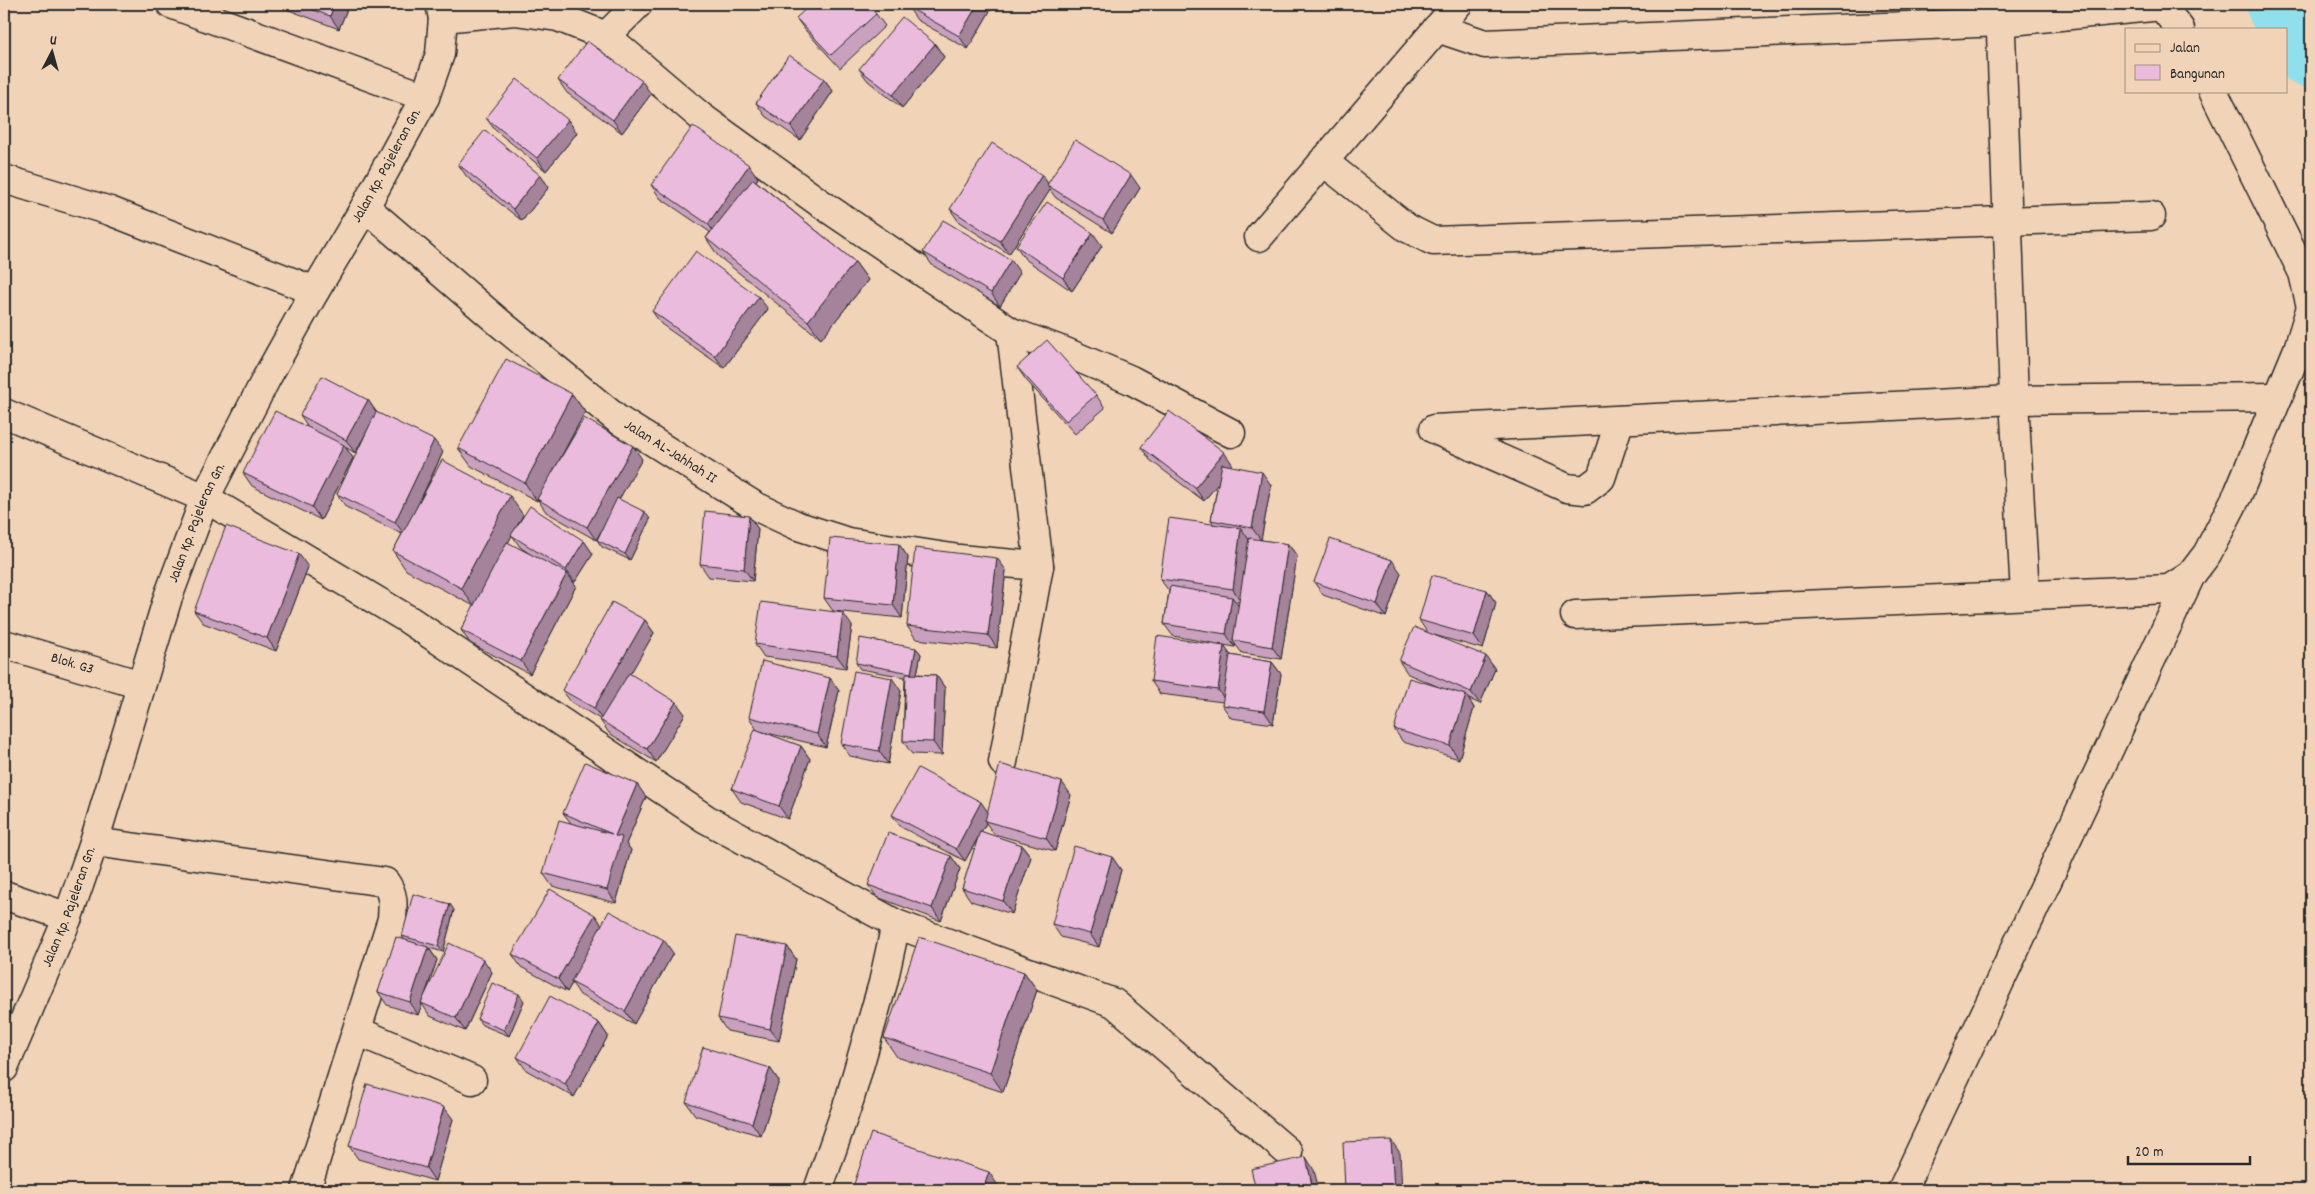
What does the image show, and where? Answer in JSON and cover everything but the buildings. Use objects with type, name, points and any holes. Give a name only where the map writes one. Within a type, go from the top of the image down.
[{"type":"street","points":[[171,4],[425,97]]},
{"type":"street","points":[[606,36],[638,4]]},
{"type":"street","points":[[1259,237],[1458,4]]},
{"type":"street","points":[[1437,28],[1485,44],[2161,5],[2179,28]]},
{"type":"street","points":[[442,11],[515,11],[558,17],[606,36],[700,116],[820,204],[1011,332],[1063,351],[1131,380],[1231,433]]},
{"type":"street","name":"Jalan Kp. Pajeleran Gn.","points":[[4,1068],[68,917],[94,842],[168,596],[205,498],[266,379],[365,207],[425,97],[440,54],[442,11]]},
{"type":"street","points":[[2001,13],[2014,400],[2025,594]]},
{"type":"street","points":[[1902,1190],[2191,575],[2207,554],[2238,494],[2298,349],[2311,307],[2303,273],[2213,92]]},
{"type":"street","points":[[1323,161],[1407,228],[1433,241],[2151,216]]},
{"type":"street","points":[[4,179],[110,211],[315,291]]},
{"type":"street","name":"Jalan AL-Jahhah II","points":[[365,207],[501,324],[617,419],[755,506],[798,526],[848,542],[960,559],[1039,566]]},
{"type":"street","points":[[1003,762],[1039,566],[1011,332]]},
{"type":"street","points":[[1620,420],[1600,478],[1585,490],[1567,488],[1434,429],[2014,400],[2278,397]]},
{"type":"street","points":[[4,413],[205,498],[409,620],[706,819],[896,924],[1114,1003],[1288,1152]]},
{"type":"street","points":[[1574,615],[2169,589],[2191,575]]},
{"type":"street","name":"Blok. G3","points":[[4,644],[141,685]]},
{"type":"street","points":[[94,842],[385,882],[393,897],[392,919],[306,1190]]},
{"type":"street","points":[[4,895],[68,917]]},
{"type":"street","points":[[818,1190],[850,1098],[883,983],[896,924]]},
{"type":"street","points":[[357,1031],[472,1080]]},
{"type":"waterway","points":[[2283,4],[2311,51]]}]
